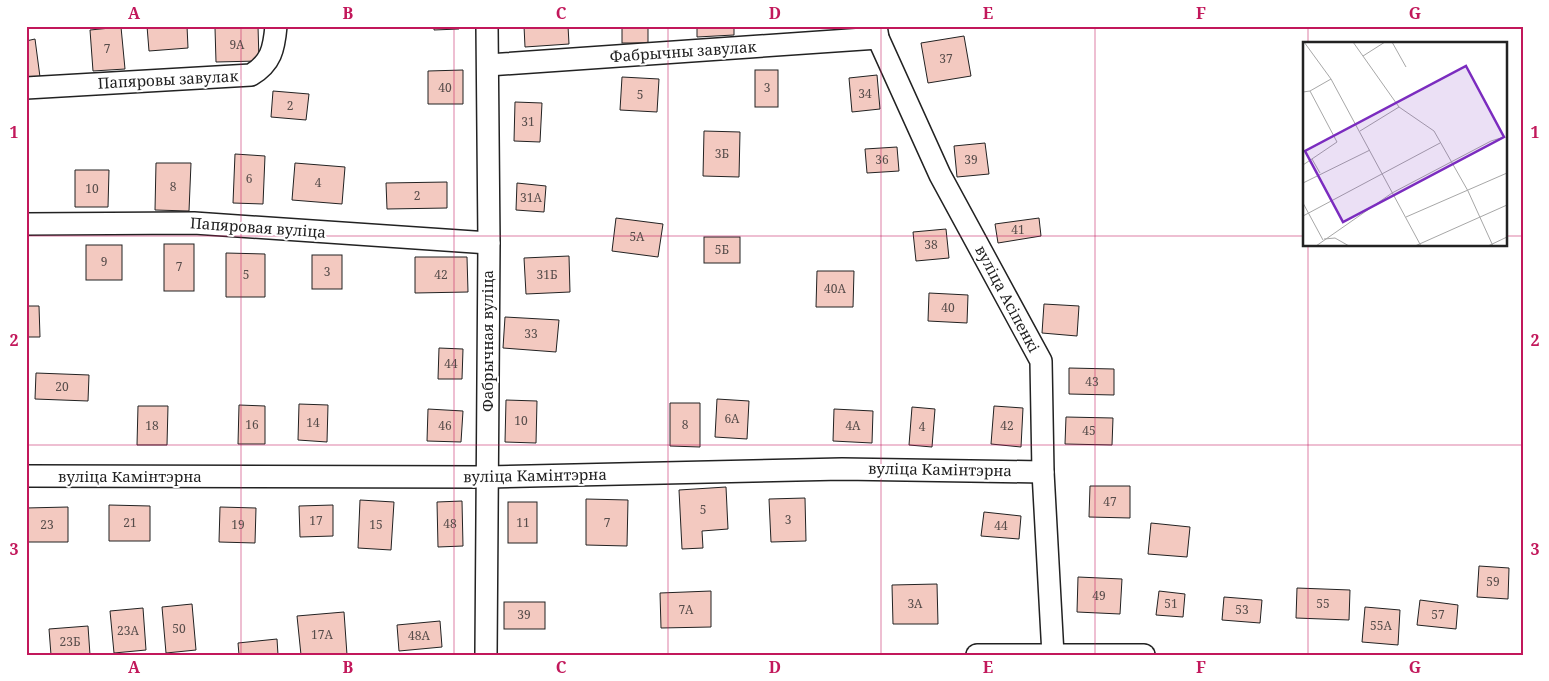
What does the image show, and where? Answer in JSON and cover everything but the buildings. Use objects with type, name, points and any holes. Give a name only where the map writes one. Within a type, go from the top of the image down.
[{"type":"street","name":"Папяровы завулак","points":[[26,88],[251,75],[264,68],[271,56],[276,26]]},
{"type":"street","name":"Фабрычная вуліца","points":[[486,655],[488,478],[487,26]]},
{"type":"street","name":"Фабрычны завулак","points":[[488,66],[877,32]]},
{"type":"street","name":"вуліца Асіпенкі","points":[[877,32],[940,175],[1041,361],[1043,472],[1052,654]]},
{"type":"street","name":"Папяровая вуліца","points":[[26,224],[194,223],[488,243]]},
{"type":"street","name":"вуліца Камінтэрна","points":[[26,476],[488,478],[842,469],[1043,472]]},
{"type":"street","points":[[977,655],[1144,655]]}]
